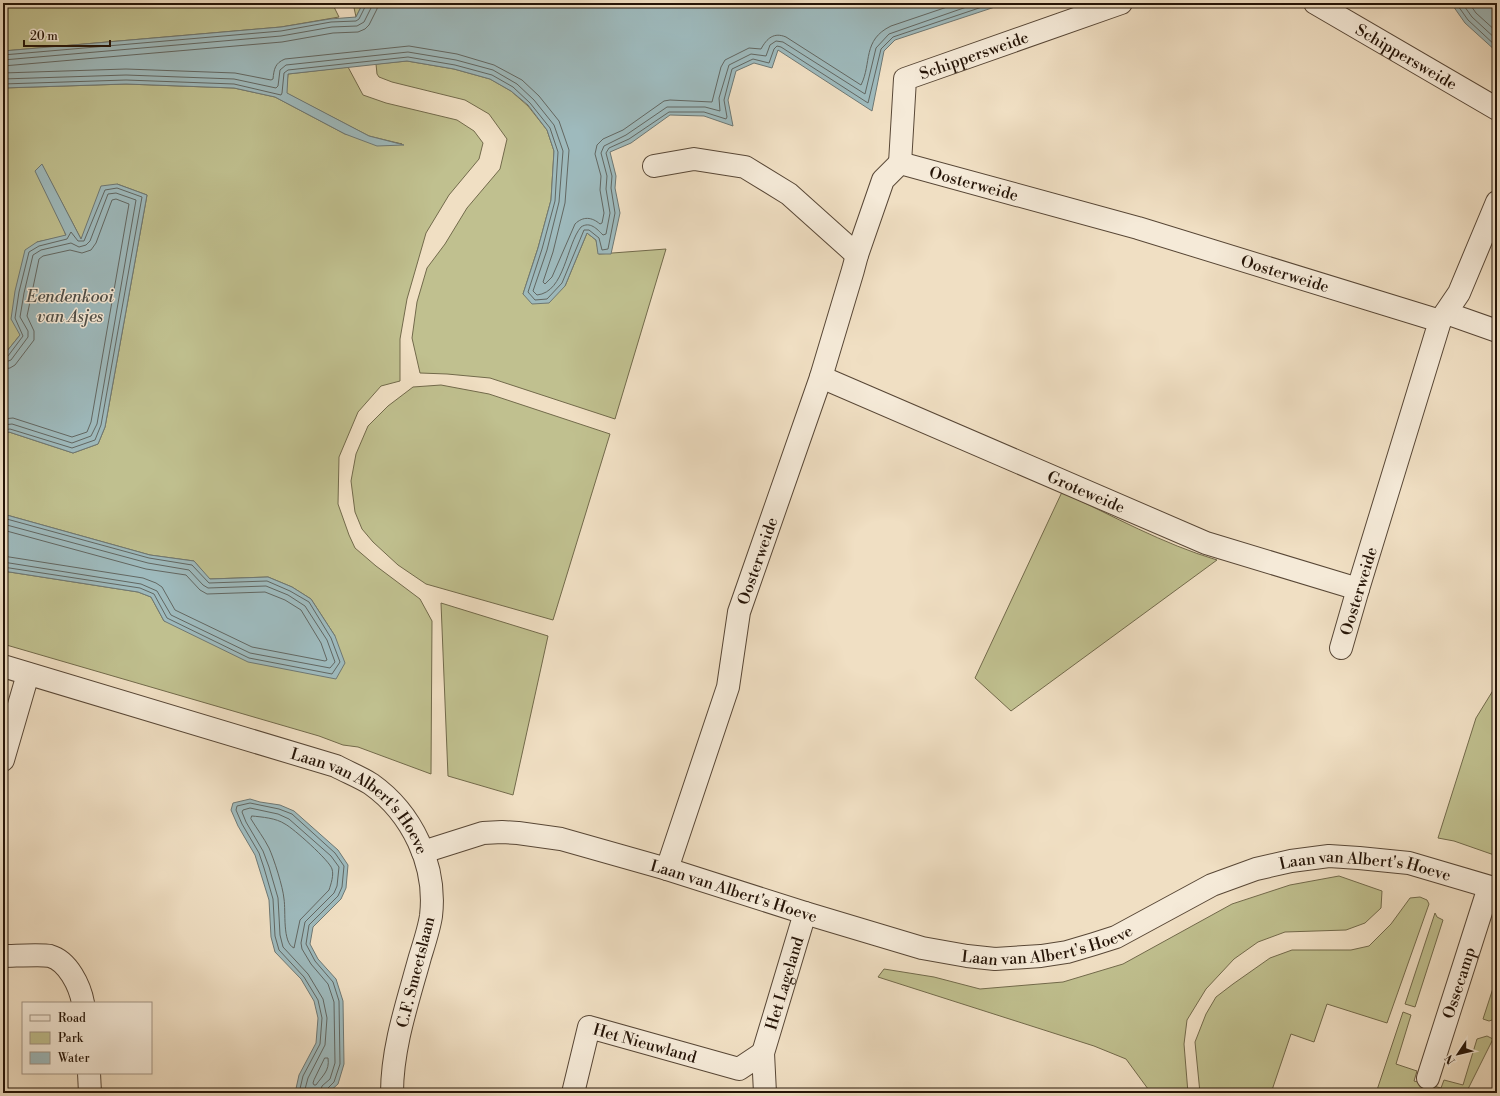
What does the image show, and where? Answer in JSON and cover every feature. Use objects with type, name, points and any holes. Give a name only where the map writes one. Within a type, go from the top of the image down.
[{"type":"street","name":"Schippersweide","points":[[900,163],[905,79],[1121,3]]},
{"type":"street","name":"Schippersweide","points":[[1316,3],[1497,109]]},
{"type":"street","points":[[654,166],[694,159],[745,167],[788,194],[857,254]]},
{"type":"street","name":"Oosterweide","points":[[667,869],[728,687],[740,612],[821,377],[857,254],[883,180],[900,163],[1138,228],[1443,317],[1341,648]]},
{"type":"street","points":[[1497,202],[1459,293],[1443,317],[1497,331]]},
{"type":"street","name":"Groteweide","points":[[821,377],[1206,544],[1358,589]]},
{"type":"street","name":"Laan van Albert's Hoeve","points":[[3,666],[336,766],[370,784],[387,798],[400,811],[411,828],[423,852],[483,833],[502,832],[561,839],[667,869],[922,948],[967,956],[995,959],[1041,956],[1067,952],[1116,937],[1212,885],[1256,869],[1291,861],[1329,856],[1409,863],[1493,888]]},
{"type":"street","points":[[3,760],[28,674]]},
{"type":"street","name":"C.F. Smeetslaan","points":[[392,1093],[395,1057],[403,1020],[431,917],[432,894],[430,875],[423,852]]},
{"type":"street","name":"Ossecamp","points":[[1428,1078],[1493,888]]},
{"type":"street","name":"Het Lageland","points":[[765,1093],[763,1053],[805,913]]},
{"type":"street","points":[[3,956],[50,956],[61,962],[77,984],[83,1002]]},
{"type":"street","name":"Het Nieuwland","points":[[573,1093],[589,1027],[739,1069],[763,1053]]},
{"type":"street","points":[[89,1074],[90,1093]]},
{"type":"green space","points":[[3,3],[332,3],[339,17],[281,27],[3,51]]},
{"type":"green space","points":[[353,3],[363,3],[356,17]]},
{"type":"green space","points":[[407,61],[454,69],[490,79],[511,91],[528,106],[547,130],[554,151],[551,200],[538,248],[523,294],[565,286],[587,233],[596,240],[599,254],[666,249],[615,419],[490,378],[420,373],[412,338],[417,302],[427,268],[445,244],[467,208],[500,169],[507,139],[489,114],[465,100],[392,82],[379,77],[377,74],[376,64]]},
{"type":"green space","points":[[348,67],[363,95],[386,103],[457,120],[474,131],[483,143],[479,159],[449,195],[426,233],[407,299],[400,339],[400,381],[381,386],[358,412],[339,457],[338,504],[355,548],[420,599],[432,621],[431,774],[358,747],[343,745],[319,736],[3,644],[3,571],[138,592],[151,597],[164,621],[335,636],[311,599],[292,587],[268,577],[209,579],[194,561],[150,555],[3,514],[3,434],[9,432],[73,453],[98,444],[105,427],[147,195],[117,184],[81,239],[42,165],[66,236],[37,242],[20,335],[3,356],[3,88],[126,84],[234,88],[275,97],[345,134],[402,144],[369,136],[286,93],[288,74]]},
{"type":"green space","points":[[441,385],[489,394],[610,434],[553,620],[426,584],[398,565],[373,542],[362,529],[355,512],[351,481],[356,454],[368,426],[388,406],[413,387]]},
{"type":"green space","points":[[1062,492],[1158,538],[1217,560],[1011,711],[975,678]]},
{"type":"green space","points":[[441,603],[548,636],[513,795],[448,776]]},
{"type":"green space","points":[[1497,684],[1497,856],[1454,841],[1438,838],[1476,718]]},
{"type":"green space","points":[[1339,876],[1382,891],[1381,908],[1365,923],[1346,930],[1285,932],[1258,942],[1234,959],[1206,989],[1187,1020],[1184,1044],[1188,1093],[1151,1093],[1126,1059],[1094,1046],[878,977],[884,969],[934,977],[980,989],[1063,982],[1123,964],[1232,904],[1290,885]]},
{"type":"green space","points":[[1420,897],[1427,900],[1429,904],[1387,1023],[1327,1004],[1314,1042],[1291,1034],[1271,1093],[1200,1093],[1195,1042],[1206,1014],[1216,997],[1270,958],[1292,950],[1351,950],[1369,946],[1391,924],[1410,898]]},
{"type":"green space","points":[[1435,913],[1437,917],[1443,920],[1415,1007],[1405,1004]]},
{"type":"green space","points":[[1497,976],[1497,1013],[1495,1019],[1489,1021],[1483,1019]]},
{"type":"green space","points":[[1403,1012],[1411,1015],[1396,1064],[1417,1071],[1414,1081],[1441,1088],[1444,1080],[1463,1085],[1477,1039],[1487,1036],[1493,1039],[1466,1093],[1376,1093]]},
{"type":"water","points":[[363,3],[1007,3],[895,40],[884,51],[872,111],[778,50],[772,68],[754,63],[736,71],[728,100],[733,126],[704,116],[670,115],[631,143],[610,152],[616,176],[615,188],[620,213],[611,254],[598,254],[596,240],[587,233],[565,286],[549,303],[532,304],[523,294],[538,248],[551,200],[554,151],[547,130],[528,105],[511,91],[490,79],[454,69],[407,61],[288,74],[287,93],[369,136],[404,145],[377,146],[345,134],[275,97],[234,88],[126,84],[3,88],[3,51],[281,27],[330,19],[356,17]]},
{"type":"water","points":[[1451,3],[1497,3],[1497,52],[1465,23]]},
{"type":"water","name":"Eendenkooi van Asjes","points":[[42,164],[81,239],[101,186],[117,184],[147,195],[105,427],[98,444],[73,453],[9,432],[3,434],[3,356],[20,335],[11,319],[15,291],[25,250],[37,242],[66,235],[35,171]]},
{"type":"water","points":[[3,514],[150,555],[194,561],[210,579],[268,577],[292,587],[311,599],[335,636],[345,663],[336,679],[248,662],[164,621],[151,597],[138,592],[3,571]]},
{"type":"water","points":[[250,799],[280,805],[294,811],[338,850],[348,865],[346,888],[341,899],[313,927],[310,944],[318,959],[336,979],[343,1001],[344,1064],[338,1084],[328,1093],[295,1093],[299,1075],[316,1043],[318,1018],[314,1001],[301,979],[275,952],[271,937],[269,900],[255,855],[238,826],[231,810],[233,803]]}]
